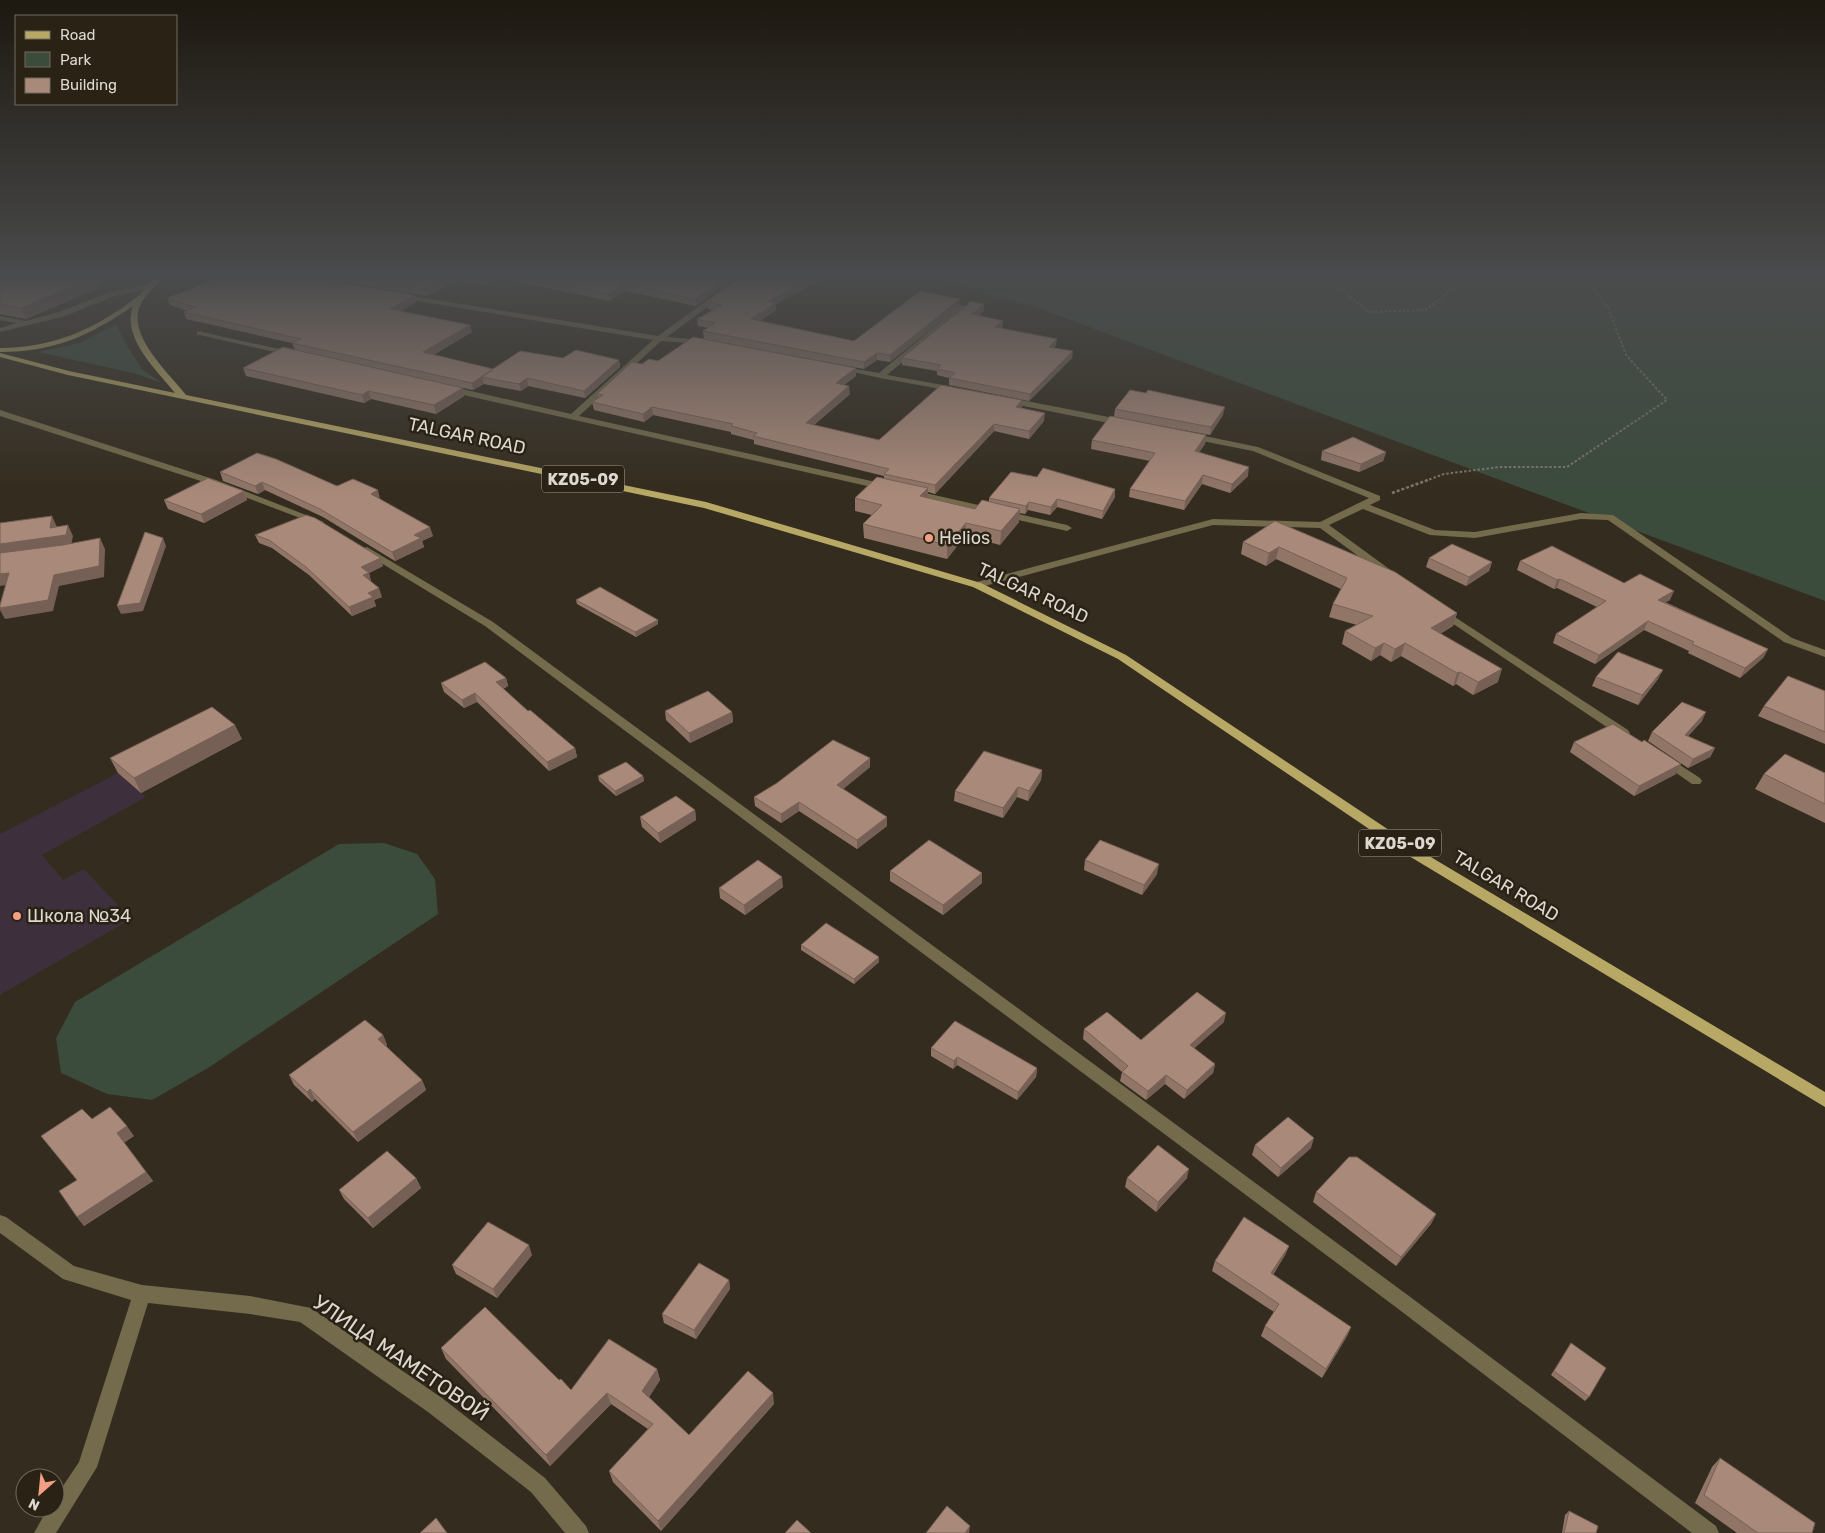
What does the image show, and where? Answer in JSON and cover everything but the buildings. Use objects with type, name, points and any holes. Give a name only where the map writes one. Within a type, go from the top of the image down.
[{"type":"main road","points":[[147,351],[183,397]]},
{"type":"main road","name":"TALGAR ROAD","points":[[0,355],[68,373],[706,505],[977,585],[1122,657],[1414,853],[1825,1100]]},
{"type":"street","points":[[277,351],[305,357]]},
{"type":"street","points":[[573,417],[646,351]]},
{"type":"street","points":[[880,376],[911,351]]},
{"type":"street","points":[[832,367],[967,393]]},
{"type":"street","points":[[439,387],[1067,528]]},
{"type":"street","points":[[996,398],[1130,424]]},
{"type":"street","points":[[0,414],[213,482],[322,523],[330,528]]},
{"type":"street","points":[[1178,434],[1255,449],[1377,498]]},
{"type":"street","points":[[977,585],[1213,522],[1322,525],[1377,498]]},
{"type":"street","points":[[1362,505],[1434,533],[1476,535],[1581,516],[1610,517],[1788,640],[1825,654]]},
{"type":"street","points":[[1322,525],[1399,582]]},
{"type":"street","points":[[356,543],[488,624],[1403,1302],[1709,1533]]},
{"type":"street","points":[[1431,604],[1630,736]]},
{"type":"street","points":[[1655,753],[1696,781]]},
{"type":"street","name":"УЛИЦА МАМЕТОВОЙ","points":[[0,1224],[69,1273],[142,1294],[250,1305],[304,1314],[436,1405],[538,1485],[579,1533]]},
{"type":"street","points":[[44,1533],[87,1467],[142,1294]]},
{"type":"path","points":[[1377,498],[1444,474],[1500,467],[1567,467],[1667,400],[1626,355],[1624,351]]},
{"type":"shaded area","points":[[118,773],[146,797],[42,855],[63,880],[84,869],[131,919],[0,995],[0,834]]},
{"type":"green space","points":[[130,351],[143,370],[162,383],[137,374],[39,352]]},
{"type":"green space","points":[[1153,351],[1825,351],[1825,601]]},
{"type":"green space","points":[[384,843],[417,854],[435,879],[438,914],[208,1068],[152,1100],[107,1094],[61,1073],[56,1038],[75,1002],[339,844]]},
{"type":"place","name":"Helios","points":[[929,538]]},
{"type":"place","name":"Школа №34","points":[[17,916]]}]
